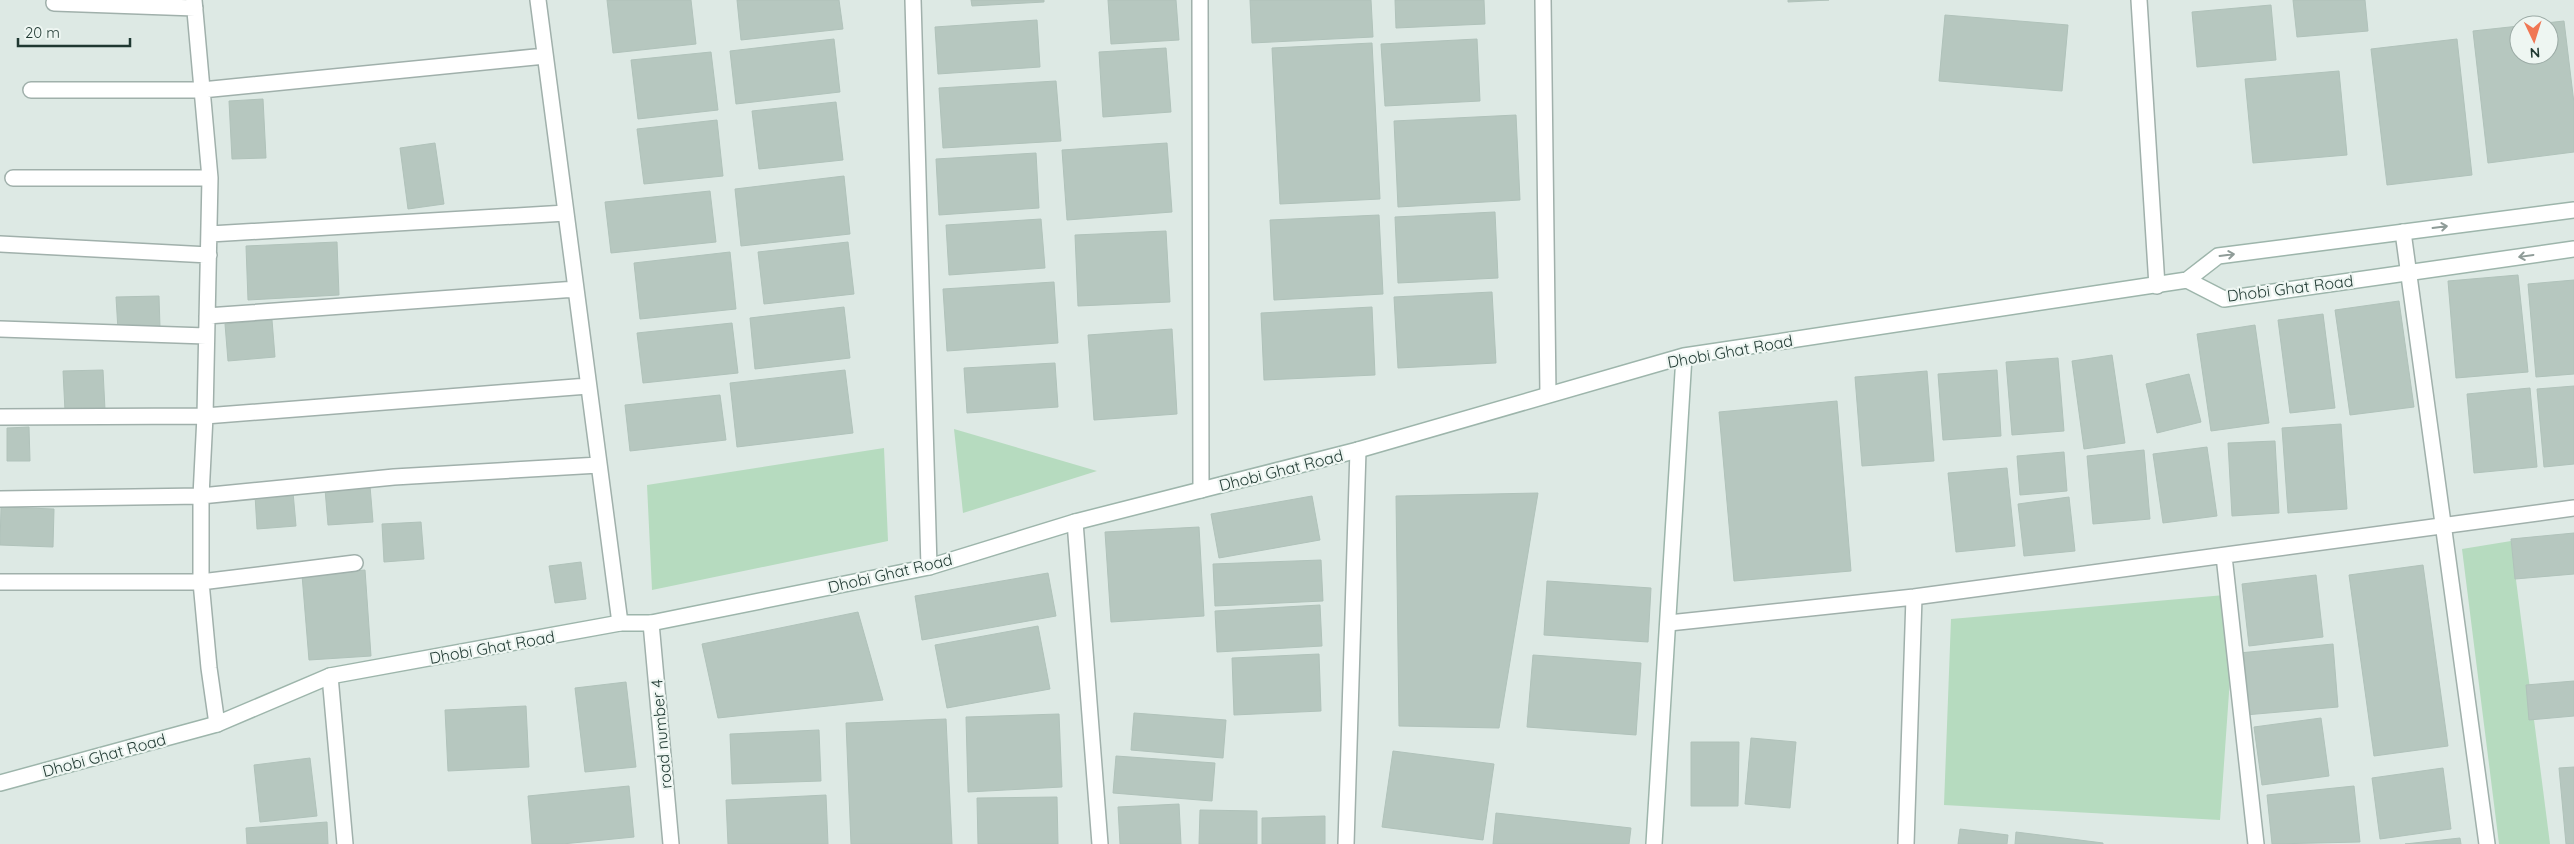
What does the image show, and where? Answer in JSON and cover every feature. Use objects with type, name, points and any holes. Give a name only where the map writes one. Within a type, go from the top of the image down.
[{"type":"street","points":[[538,0],[620,623]]},
{"type":"street","points":[[913,0],[929,567]]},
{"type":"street","points":[[1200,0],[1201,490]]},
{"type":"street","points":[[1543,0],[1548,394]]},
{"type":"street","points":[[2139,0],[2157,286]]},
{"type":"street","points":[[54,3],[194,4],[210,178],[205,416],[201,496],[201,582],[208,668],[217,724]]},
{"type":"street","points":[[31,90],[202,90],[545,56]]},
{"type":"street","points":[[13,178],[210,178]]},
{"type":"street","points":[[2187,280],[2218,256],[2574,210]]},
{"type":"street","points":[[210,234],[566,213]]},
{"type":"street","points":[[2403,232],[2410,271],[2487,844]]},
{"type":"street","points":[[0,244],[209,254]]},
{"type":"street","name":"Dhobi Ghat Road","points":[[0,783],[217,724],[330,676],[620,623],[651,624],[929,567],[1075,522],[1358,450],[1684,356],[2187,280],[2224,299],[2574,249]]},
{"type":"street","points":[[207,316],[576,289]]},
{"type":"street","points":[[0,328],[206,336]]},
{"type":"street","points":[[1654,844],[1684,356]]},
{"type":"street","points":[[0,417],[205,416],[588,386]]},
{"type":"street","points":[[1346,844],[1358,450]]},
{"type":"street","points":[[0,499],[201,496],[394,477],[599,465]]},
{"type":"street","points":[[1669,623],[1914,597],[2574,508]]},
{"type":"street","points":[[1075,522],[1100,844]]},
{"type":"street","points":[[2224,556],[2256,844]]},
{"type":"street","points":[[0,582],[201,582],[355,563]]},
{"type":"street","points":[[1906,844],[1914,597]]},
{"type":"street","name":"road number 4","points":[[651,624],[671,844]]},
{"type":"street","points":[[330,676],[345,844]]},
{"type":"green space","points":[[954,429],[1097,471],[963,513]]},
{"type":"green space","points":[[884,448],[888,541],[652,590],[647,485]]},
{"type":"green space","points":[[2511,541],[2550,844],[2499,844],[2462,549]]},
{"type":"green space","points":[[2236,594],[2220,820],[1944,805],[1951,619]]},
{"type":"building","points":[[607,0],[691,0],[696,44],[613,53]]},
{"type":"building","points":[[737,0],[839,0],[843,29],[741,40]]},
{"type":"building","points":[[971,0],[1044,0],[1044,2],[972,6]]},
{"type":"building","points":[[1108,0],[1176,0],[1179,40],[1111,44]]},
{"type":"building","points":[[1250,0],[1371,0],[1373,37],[1252,43]]},
{"type":"building","points":[[1395,0],[1484,0],[1485,24],[1396,28]]},
{"type":"building","points":[[1788,0],[1829,0],[1788,2]]},
{"type":"building","points":[[2293,0],[2365,0],[2368,31],[2297,37]]},
{"type":"building","points":[[2271,5],[2276,60],[2197,67],[2192,12]]},
{"type":"building","points":[[1945,15],[2068,25],[2062,91],[1939,81]]},
{"type":"building","points":[[1037,20],[1040,67],[938,74],[935,27]]},
{"type":"building","points":[[2564,21],[2574,103],[2574,152],[2488,163],[2473,31],[2509,27],[2509,65],[2559,65],[2559,22]]},
{"type":"building","points":[[834,39],[840,92],[736,104],[730,51]]},
{"type":"building","points":[[1477,39],[1480,101],[1385,106],[1381,44]]},
{"type":"building","points":[[2457,39],[2472,175],[2387,185],[2371,49]]},
{"type":"building","points":[[1372,43],[1380,199],[1280,204],[1272,48]]},
{"type":"building","points":[[1166,48],[1171,112],[1103,117],[1099,52]]},
{"type":"building","points":[[711,52],[718,110],[638,119],[631,60]]},
{"type":"building","points":[[2339,71],[2347,155],[2253,163],[2245,79]]},
{"type":"building","points":[[1056,81],[1061,141],[943,148],[939,88]]},
{"type":"building","points":[[263,99],[266,158],[232,159],[229,101]]},
{"type":"building","points":[[836,102],[843,160],[759,169],[752,111]]},
{"type":"building","points":[[1516,115],[1520,200],[1398,207],[1394,121]]},
{"type":"building","points":[[717,120],[723,176],[644,184],[637,129]]},
{"type":"building","points":[[435,143],[444,204],[408,209],[400,148]]},
{"type":"building","points":[[1167,143],[1172,212],[1067,220],[1062,150]]},
{"type":"building","points":[[1036,153],[1039,208],[939,215],[936,159]]},
{"type":"building","points":[[844,176],[850,234],[741,246],[735,189]]},
{"type":"building","points":[[710,191],[716,242],[611,253],[605,202]]},
{"type":"building","points":[[1495,212],[1498,278],[1398,283],[1395,217]]},
{"type":"building","points":[[1379,215],[1383,294],[1274,300],[1270,220]]},
{"type":"building","points":[[1041,219],[1045,268],[949,275],[946,225]]},
{"type":"building","points":[[1166,231],[1170,302],[1078,306],[1075,235]]},
{"type":"building","points":[[337,242],[339,295],[248,300],[246,246]]},
{"type":"building","points":[[848,242],[854,294],[764,304],[758,252]]},
{"type":"building","points":[[730,252],[736,309],[640,319],[634,263]]},
{"type":"building","points":[[2518,275],[2528,372],[2456,378],[2448,281]]},
{"type":"building","points":[[2574,280],[2574,374],[2536,377],[2528,284]]},
{"type":"building","points":[[1054,282],[1058,343],[947,351],[943,289]]},
{"type":"building","points":[[1492,292],[1496,363],[1398,368],[1394,297]]},
{"type":"building","points":[[159,296],[160,328],[118,330],[116,297]]},
{"type":"building","points":[[2399,301],[2414,407],[2350,415],[2335,310]]},
{"type":"building","points":[[844,307],[850,358],[755,369],[750,318]]},
{"type":"building","points":[[1372,307],[1375,375],[1264,380],[1261,313]]},
{"type":"building","points":[[2323,314],[2335,408],[2290,413],[2278,320]]},
{"type":"building","points":[[272,320],[275,357],[228,361],[225,324]]},
{"type":"building","points":[[732,323],[738,373],[643,383],[637,333]]},
{"type":"building","points":[[2255,325],[2269,423],[2211,431],[2197,334]]},
{"type":"building","points":[[1172,329],[1177,414],[1094,420],[1088,335]]},
{"type":"building","points":[[2112,355],[2125,443],[2084,449],[2072,361]]},
{"type":"building","points":[[2058,358],[2064,431],[2012,435],[2006,362]]},
{"type":"building","points":[[1055,363],[1058,407],[967,413],[964,368]]},
{"type":"building","points":[[103,370],[105,410],[65,411],[63,371]]},
{"type":"building","points":[[845,370],[853,433],[737,447],[730,383]]},
{"type":"building","points":[[1997,370],[2001,436],[1943,440],[1938,374]]},
{"type":"building","points":[[1927,371],[1934,461],[1862,466],[1855,377]]},
{"type":"building","points":[[2189,374],[2201,422],[2157,433],[2146,384]]},
{"type":"building","points":[[2574,386],[2574,464],[2544,467],[2537,389]]},
{"type":"building","points":[[2530,388],[2537,467],[2474,473],[2467,394]]},
{"type":"building","points":[[720,395],[726,440],[630,451],[625,405]]},
{"type":"building","points":[[1837,401],[1851,571],[1734,581],[1719,412]]},
{"type":"building","points":[[2341,424],[2347,509],[2288,513],[2282,428]]},
{"type":"building","points":[[29,427],[30,461],[7,461],[7,428]]},
{"type":"building","points":[[2275,441],[2279,513],[2232,516],[2228,443]]},
{"type":"building","points":[[2207,447],[2217,516],[2163,523],[2153,454]]},
{"type":"building","points":[[2144,450],[2150,519],[2093,524],[2087,456]]},
{"type":"building","points":[[2064,452],[2067,491],[2020,495],[2017,456]]},
{"type":"building","points":[[2007,468],[2015,546],[1956,552],[1948,473]]},
{"type":"building","points":[[370,486],[373,522],[328,525],[325,489]]},
{"type":"building","points":[[293,492],[296,526],[257,529],[255,495]]},
{"type":"building","points":[[1538,493],[1499,728],[1399,726],[1396,496]]},
{"type":"building","points":[[1312,496],[1320,540],[1219,558],[1211,514]]},
{"type":"building","points":[[2069,497],[2075,551],[2024,556],[2018,504]]},
{"type":"building","points":[[1,507],[54,509],[53,547],[0,545]]},
{"type":"building","points":[[421,522],[424,559],[384,562],[382,524]]},
{"type":"building","points":[[1199,527],[1204,616],[1111,622],[1105,532]]},
{"type":"building","points":[[2574,533],[2574,574],[2515,579],[2511,539]]},
{"type":"building","points":[[1321,560],[1323,601],[1215,606],[1213,564]]},
{"type":"building","points":[[581,562],[586,599],[555,603],[549,566]]},
{"type":"building","points":[[2423,565],[2448,746],[2374,756],[2349,575]]},
{"type":"building","points":[[365,570],[371,656],[309,660],[302,575]]},
{"type":"building","points":[[1048,573],[1056,616],[922,640],[915,596]]},
{"type":"building","points":[[2316,575],[2323,637],[2249,646],[2242,584]]},
{"type":"building","points":[[1547,581],[1651,588],[1648,642],[1544,635]]},
{"type":"building","points":[[1320,605],[1322,646],[1217,652],[1215,611]]},
{"type":"building","points":[[858,612],[883,700],[718,718],[702,644]]},
{"type":"building","points":[[1038,626],[1050,689],[947,708],[935,645]]},
{"type":"building","points":[[2333,644],[2338,707],[2245,715],[2239,653]]},
{"type":"building","points":[[1319,654],[1321,711],[1234,715],[1232,658]]},
{"type":"building","points":[[1533,655],[1641,663],[1636,735],[1527,727]]},
{"type":"building","points":[[2574,681],[2574,716],[2529,720],[2526,685]]},
{"type":"building","points":[[626,682],[636,767],[585,772],[575,688]]},
{"type":"building","points":[[526,706],[529,767],[448,771],[445,710]]},
{"type":"building","points":[[1134,713],[1226,720],[1223,758],[1131,750]]},
{"type":"building","points":[[1059,714],[1062,787],[968,792],[966,717]]},
{"type":"building","points":[[2321,718],[2329,776],[2262,785],[2254,727]]},
{"type":"building","points":[[946,719],[952,844],[851,844],[846,723]]},
{"type":"building","points":[[819,730],[821,781],[732,784],[730,734]]},
{"type":"building","points":[[1751,738],[1796,742],[1790,808],[1745,804]]},
{"type":"building","points":[[1691,742],[1739,742],[1738,806],[1691,806]]},
{"type":"building","points":[[1393,751],[1494,764],[1483,840],[1382,827]]},
{"type":"building","points":[[1116,756],[1215,763],[1212,801],[1113,793]]},
{"type":"building","points":[[310,758],[317,816],[260,822],[254,765]]},
{"type":"building","points":[[2574,767],[2574,844],[2566,844],[2559,768]]},
{"type":"building","points":[[2443,768],[2451,829],[2380,839],[2372,778]]},
{"type":"building","points":[[629,786],[634,837],[562,844],[532,844],[528,796]]},
{"type":"building","points":[[2354,786],[2360,842],[2272,844],[2267,795]]},
{"type":"building","points":[[826,795],[828,844],[728,844],[726,800]]},
{"type":"building","points":[[1057,797],[1058,844],[978,844],[977,798]]},
{"type":"building","points":[[1179,804],[1181,844],[1120,844],[1118,807]]},
{"type":"building","points":[[1200,810],[1257,811],[1257,844],[1199,844]]},
{"type":"building","points":[[1496,813],[1631,828],[1629,844],[1493,844]]},
{"type":"building","points":[[1325,816],[1325,844],[1262,844],[1262,818]]},
{"type":"building","points":[[327,822],[328,844],[247,844],[246,828]]},
{"type":"building","points":[[1960,829],[2008,835],[2007,844],[1958,844]]},
{"type":"building","points":[[2016,832],[2103,843],[2103,844],[2015,844]]},
{"type":"building","points":[[2460,838],[2461,844],[2405,844]]}]
